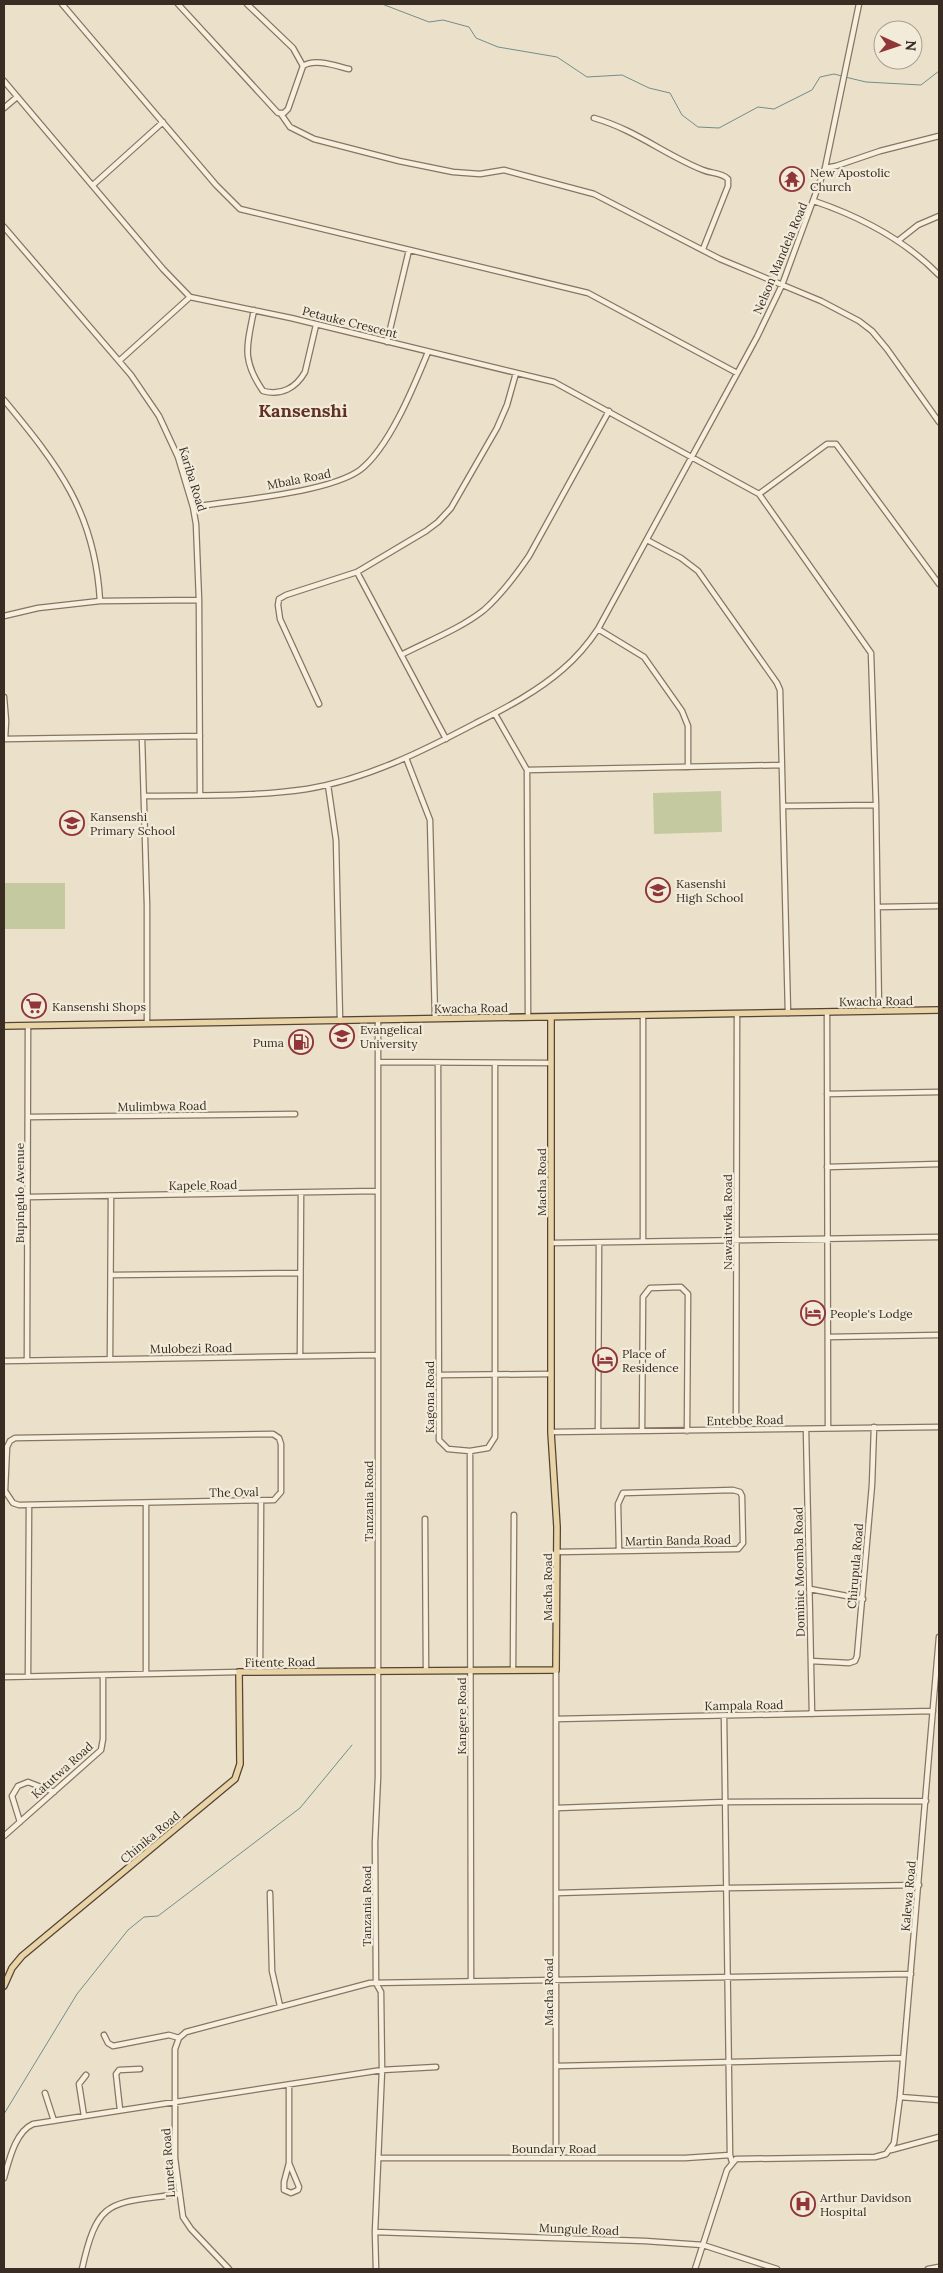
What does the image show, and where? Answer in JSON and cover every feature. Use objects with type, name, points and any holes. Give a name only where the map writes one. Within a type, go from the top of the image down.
[{"type":"main road","name":"Kwacha Road","points":[[4,1026],[939,1010]]},
{"type":"main road","name":"Macha Road","points":[[551,1017],[551,1432],[557,1552],[556,1670]]},
{"type":"main road","name":"Fitente Road","points":[[240,1672],[556,1670]]},
{"type":"main road","name":"Chinika Road","points":[[4,1986],[12,1968],[22,1956],[235,1779],[240,1764],[240,1672]]},
{"type":"street","points":[[62,4],[216,185],[240,209],[588,292],[737,374]]},
{"type":"street","points":[[178,4],[262,96],[281,114],[290,127],[314,139],[399,161],[480,174],[504,170],[594,194],[720,259],[841,310],[872,331],[939,422]]},
{"type":"street","points":[[247,4],[293,48],[303,66]]},
{"type":"street","points":[[814,201],[825,168],[843,90],[859,4]]},
{"type":"street","points":[[281,114],[288,109],[303,66],[307,63],[349,69]]},
{"type":"street","points":[[4,81],[163,269],[190,297],[119,361]]},
{"type":"street","points":[[4,108],[17,97]]},
{"type":"street","points":[[594,118],[630,131],[699,168],[724,175],[728,179],[728,186],[703,249]]},
{"type":"street","points":[[93,185],[163,122]]},
{"type":"street","points":[[825,168],[939,136]]},
{"type":"street","name":"Nelson Mandela Road","points":[[144,796],[290,791],[328,785],[406,758],[446,739],[495,714],[562,670],[588,644],[598,629],[737,374],[782,285],[814,201],[866,222],[899,240],[939,275]]},
{"type":"street","points":[[899,240],[918,225],[939,216]]},
{"type":"street","name":"Kariba Road","points":[[4,226],[119,361],[147,397],[165,428],[178,458],[193,507],[198,600],[200,795]]},
{"type":"street","points":[[387,342],[409,250]]},
{"type":"street","name":"Petauke Crescent","points":[[190,297],[254,310],[554,382],[759,494]]},
{"type":"street","points":[[254,310],[246,354],[248,362],[263,391],[272,394],[297,384],[301,379],[305,372],[316,325]]},
{"type":"street","name":"Mbala Road","points":[[193,507],[335,483],[360,470],[377,453],[414,386],[428,352]]},
{"type":"street","points":[[320,704],[280,619],[279,599],[357,572],[426,531],[452,508],[497,428],[507,405],[516,372]]},
{"type":"street","points":[[4,400],[45,449],[75,497],[91,541],[99,582],[100,601]]},
{"type":"street","points":[[401,655],[476,616],[489,605],[516,575],[529,556],[609,411]]},
{"type":"street","points":[[879,1010],[876,805],[871,653],[759,494],[826,444],[836,444],[939,584]]},
{"type":"street","points":[[647,540],[681,558],[698,571],[778,683],[782,698],[788,1013]]},
{"type":"street","points":[[357,572],[446,739]]},
{"type":"street","points":[[4,616],[38,608],[100,601],[198,600]]},
{"type":"street","points":[[598,629],[644,658],[682,711],[688,726],[688,767]]},
{"type":"street","points":[[4,698],[6,721],[4,739],[200,736]]},
{"type":"street","points":[[495,714],[527,770],[528,1017]]},
{"type":"street","points":[[142,738],[147,905],[147,1023]]},
{"type":"street","points":[[406,758],[430,820],[435,1018]]},
{"type":"street","points":[[527,770],[782,765]]},
{"type":"street","points":[[328,785],[336,840],[340,1020]]},
{"type":"street","points":[[784,806],[876,805]]},
{"type":"street","points":[[878,908],[939,906]]},
{"type":"street","points":[[827,1012],[828,1428]]},
{"type":"street","name":"Nawaitwika Road","points":[[736,1430],[737,1014]]},
{"type":"street","points":[[643,1015],[643,1241]]},
{"type":"street","name":"Tanzania Road","points":[[376,2269],[375,2232],[382,2070],[381,1992],[376,1983],[375,1842],[378,1670],[378,1020]]},
{"type":"street","name":"Bupingulo Avenue","points":[[28,1026],[28,1361]]},
{"type":"street","points":[[379,1062],[551,1063]]},
{"type":"street","name":"Kagona Road","points":[[438,1063],[439,1440],[448,1449],[470,1451]]},
{"type":"street","points":[[470,1451],[488,1448],[495,1437],[494,1064]]},
{"type":"street","points":[[828,1094],[939,1092]]},
{"type":"street","name":"Mulimbwa Road","points":[[29,1117],[295,1114]]},
{"type":"street","points":[[827,1167],[939,1164]]},
{"type":"street","name":"Kapele Road","points":[[29,1197],[377,1191]]},
{"type":"street","points":[[300,1356],[301,1193]]},
{"type":"street","points":[[110,1359],[111,1197]]},
{"type":"street","points":[[551,1243],[939,1237]]},
{"type":"street","points":[[598,1432],[599,1243]]},
{"type":"street","points":[[112,1275],[300,1273]]},
{"type":"street","points":[[642,1431],[643,1297],[650,1288],[656,1286],[681,1287],[688,1294],[687,1431]]},
{"type":"street","points":[[828,1337],[939,1335]]},
{"type":"street","name":"Mulobezi Road","points":[[4,1361],[378,1355]]},
{"type":"street","points":[[439,1375],[551,1374]]},
{"type":"street","name":"Chirupula Road","points":[[811,1661],[849,1663],[855,1661],[857,1656],[872,1485],[874,1427]]},
{"type":"street","name":"Entebbe Road","points":[[551,1432],[939,1427]]},
{"type":"street","name":"Dominic Moomba Road","points":[[806,1428],[812,1714]]},
{"type":"street","name":"The Oval","points":[[273,1434],[279,1438],[281,1444],[281,1492],[274,1500],[261,1502],[146,1503],[28,1505],[13,1503],[6,1490],[7,1447],[10,1441],[15,1438],[273,1434]]},
{"type":"street","name":"Kangere Road","points":[[470,1451],[470,1981]]},
{"type":"street","name":"Martin Banda Road","points":[[557,1552],[618,1551],[738,1549],[743,1544],[743,1500],[740,1492],[733,1490],[623,1493],[618,1504],[618,1551]]},
{"type":"street","points":[[260,1672],[261,1502]]},
{"type":"street","points":[[146,1503],[146,1674]]},
{"type":"street","points":[[28,1505],[28,1676]]},
{"type":"street","points":[[513,1670],[514,1515]]},
{"type":"street","points":[[425,1519],[426,1670]]},
{"type":"street","points":[[810,1590],[863,1599]]},
{"type":"street","name":"Kalewa Road","points":[[891,2150],[896,2134],[900,2097],[939,1637]]},
{"type":"street","name":"Macha Road","points":[[556,1670],[558,1980],[556,2158]]},
{"type":"street","name":"Fitente Road","points":[[4,1677],[240,1672]]},
{"type":"street","name":"Katutwa Road","points":[[4,1836],[101,1750],[103,1739],[102,1675]]},
{"type":"street","name":"Kampala Road","points":[[556,1719],[933,1711]]},
{"type":"street","points":[[724,1716],[727,1888],[726,1976],[730,2156],[732,2162]]},
{"type":"street","points":[[20,1822],[12,1796],[18,1786],[28,1782],[54,1792]]},
{"type":"street","points":[[557,1808],[724,1802],[926,1801]]},
{"type":"street","points":[[557,1893],[918,1885]]},
{"type":"street","points":[[270,1893],[272,1971],[280,2006]]},
{"type":"street","points":[[104,2034],[108,2043],[113,2046],[169,2036],[178,2038],[190,2031],[280,2006],[360,1985],[376,1983],[911,1974]]},
{"type":"street","name":"Luneta Road","points":[[178,2038],[175,2049],[175,2103],[179,2194],[185,2221],[228,2269]]},
{"type":"street","points":[[557,2066],[903,2058]]},
{"type":"street","points":[[4,2178],[15,2145],[26,2128],[33,2124],[382,2070],[436,2066]]},
{"type":"street","points":[[120,2110],[116,2074],[120,2070],[140,2069]]},
{"type":"street","points":[[84,2116],[78,2084],[86,2075]]},
{"type":"street","points":[[289,2085],[289,2163],[283,2186],[284,2190],[291,2193],[298,2190],[299,2187],[289,2163]]},
{"type":"street","points":[[45,2093],[54,2121]]},
{"type":"street","points":[[900,2097],[939,2100]]},
{"type":"street","points":[[695,2269],[727,2170],[732,2162],[745,2158],[875,2157],[886,2154],[891,2150],[939,2137]]},
{"type":"street","name":"Boundary Road","points":[[379,2158],[684,2158],[730,2156]]},
{"type":"street","points":[[82,2269],[94,2226],[109,2209],[122,2203],[179,2194]]},
{"type":"street","name":"Mungule Road","points":[[375,2232],[645,2241],[704,2245],[777,2269]]},
{"type":"street","points":[[928,2269],[939,2266]]},
{"type":"green space","points":[[721,791],[722,832],[654,834],[653,793]]},
{"type":"green space","points":[[4,883],[65,883],[65,929],[4,929]]},
{"type":"waterway","points":[[382,4],[429,22],[443,20],[469,27],[476,38],[498,47],[557,57],[587,77],[622,75],[649,88],[670,93],[682,115],[698,127],[719,128],[758,107],[774,109],[812,90],[820,77],[834,74],[842,76]]},
{"type":"waterway","points":[[845,77],[866,82],[921,85],[939,71]]},
{"type":"waterway","points":[[4,2114],[77,1994],[128,1930],[144,1917],[158,1916],[300,1808],[352,1745]]},
{"type":"place","name":"New Apostolic Church","points":[[792,179]]},
{"type":"place","name":"Kansenshi Primary School","points":[[72,823]]},
{"type":"place","name":"Kasenshi High School","points":[[658,890]]},
{"type":"place","name":"Kansenshi Shops","points":[[34,1006]]},
{"type":"place","name":"Evangelical University","points":[[342,1036]]},
{"type":"place","name":"Puma","points":[[301,1042]]},
{"type":"place","name":"People's Lodge","points":[[813,1313]]},
{"type":"place","name":"Place of Residence","points":[[605,1360]]},
{"type":"place","name":"Arthur Davidson Hospital","points":[[803,2204]]},
{"type":"district","name":"Kansenshi","points":[[303,410]]}]
